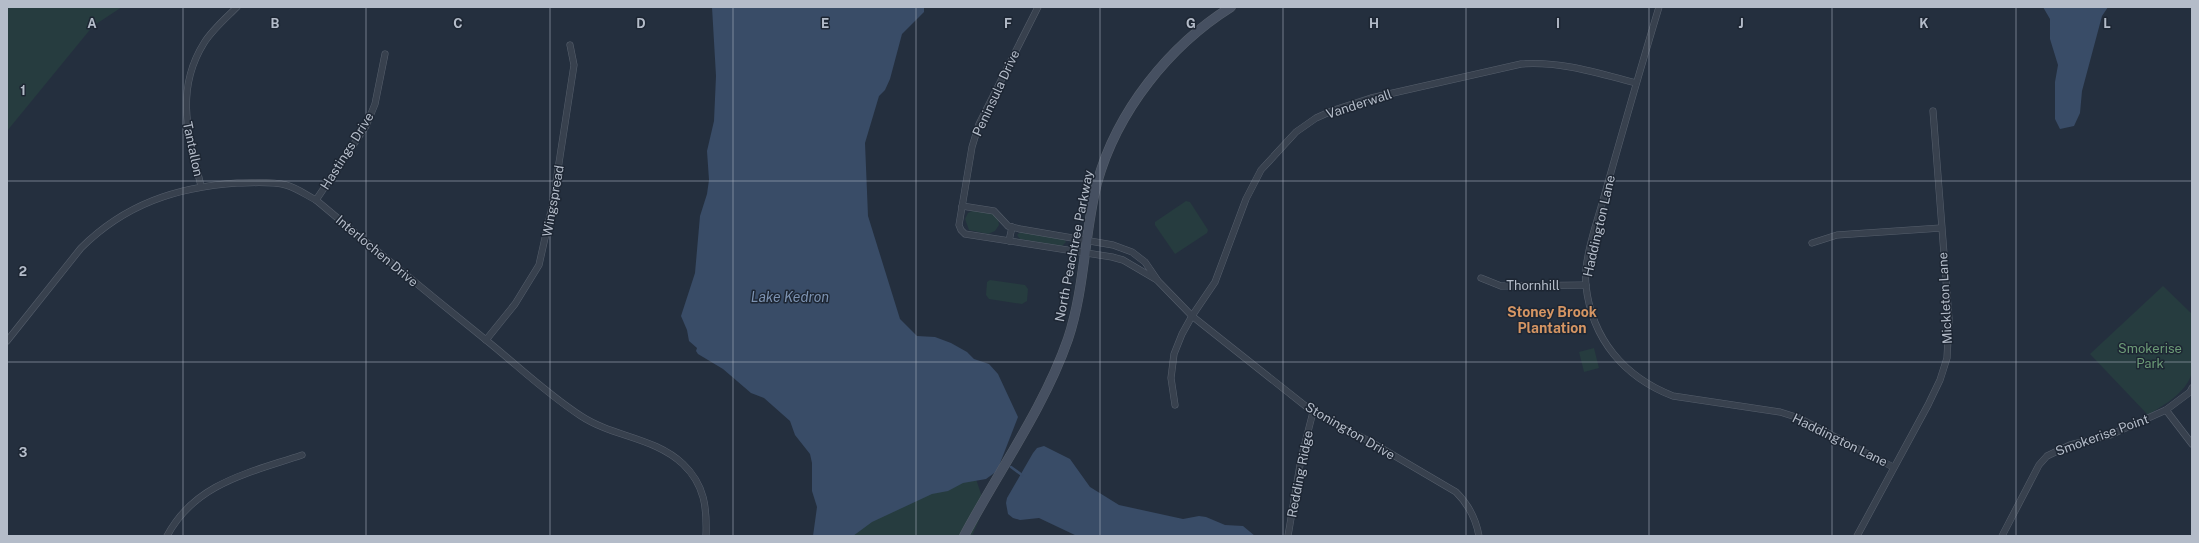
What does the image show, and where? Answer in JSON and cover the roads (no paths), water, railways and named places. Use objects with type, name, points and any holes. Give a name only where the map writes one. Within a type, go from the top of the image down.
[{"type":"street","name":"Tantallon","points":[[201,186],[188,136],[186,91],[193,68],[204,43],[237,7]]},
{"type":"street","name":"Peninsula Drive","points":[[1038,7],[979,124],[972,147],[959,225],[960,230],[965,234],[1086,254]]},
{"type":"street","name":"North Peachtree Parkway","points":[[964,536],[1059,364],[1076,312],[1097,183],[1106,157],[1126,115],[1172,54],[1199,30],[1231,7]]},
{"type":"street","name":"Haddington Lane","points":[[1659,7],[1636,82],[1596,225],[1586,270],[1586,285],[1592,313],[1604,342],[1614,356],[1632,374],[1648,385],[1673,396],[1780,412],[1799,418],[1893,467]]},
{"type":"street","name":"Wingspread","points":[[486,340],[515,304],[539,265],[553,202],[574,65],[570,45]]},
{"type":"street","name":"Hastings Drive","points":[[316,200],[366,126],[375,104],[385,54]]},
{"type":"street","name":"Vanderwall","points":[[1175,405],[1171,378],[1174,354],[1192,316],[1216,282],[1246,198],[1261,170],[1296,132],[1316,118],[1334,110],[1371,98],[1521,64],[1543,62],[1571,66],[1636,82]]},
{"type":"street","name":"Mickleton Lane","points":[[1857,536],[1893,467],[1928,405],[1940,380],[1947,358],[1949,319],[1933,110]]},
{"type":"street","name":"Interlochen Drive","points":[[7,341],[81,248],[95,234],[137,206],[201,186],[274,183],[297,190],[316,200],[581,416],[604,427],[660,447],[683,464],[695,477],[706,501],[706,536]]},
{"type":"street","points":[[962,206],[994,211],[1012,227],[1088,240]]},
{"type":"street","points":[[1009,241],[1012,227]]},
{"type":"street","points":[[1812,243],[1837,235],[1941,228]]},
{"type":"street","name":"Stonington Drive","points":[[1088,240],[1113,245],[1132,252],[1144,262],[1158,281],[1192,316],[1313,412],[1377,446],[1456,492],[1466,503],[1474,518],[1479,536]]},
{"type":"street","name":"Stonington Drive","points":[[1086,254],[1122,260],[1158,281]]},
{"type":"street","name":"Thornhill","points":[[1481,278],[1501,286],[1586,285]]},
{"type":"street","name":"Smokerise Point","points":[[2002,536],[2039,465],[2047,456],[2081,441],[2110,435],[2166,410],[2190,392],[2192,388]]},
{"type":"street","points":[[2166,410],[2192,444]]},
{"type":"street","name":"Redding Ridge","points":[[1288,536],[1301,459],[1313,412]]},
{"type":"street","points":[[167,536],[189,506],[207,491],[229,480],[302,455]]},
{"type":"water","name":"Lake Kedron","points":[[712,7],[924,7],[924,12],[902,34],[890,79],[885,90],[879,96],[865,143],[868,216],[900,319],[917,336],[935,337],[951,343],[967,352],[974,359],[989,364],[998,374],[1018,417],[997,471],[986,479],[963,483],[948,491],[932,494],[872,522],[853,536],[813,536],[817,507],[812,491],[812,463],[810,454],[795,435],[790,421],[764,398],[751,393],[723,369],[698,354],[696,351],[697,348],[689,341],[687,330],[681,316],[695,273],[700,216],[707,194],[709,180],[707,151],[714,121],[716,76]]},
{"type":"water","points":[[2043,7],[2108,7],[2102,16],[2082,91],[2080,113],[2074,126],[2060,129],[2055,119],[2055,82],[2058,65],[2050,39],[2050,19]]},
{"type":"water","points":[[1044,446],[1070,459],[1090,487],[1119,505],[1183,519],[1199,516],[1206,517],[1225,525],[1243,526],[1255,536],[1077,536],[1039,518],[1020,520],[1013,518],[1008,514],[1006,503],[1007,498],[1033,453],[1037,448]]},
{"type":"waterway","points":[[1011,467],[1022,475]]},
{"type":"district","name":"Stoney Brook Plantation","points":[[1552,320]]},
{"type":"park label","name":"Smokerise Park","points":[[2150,356]]}]
